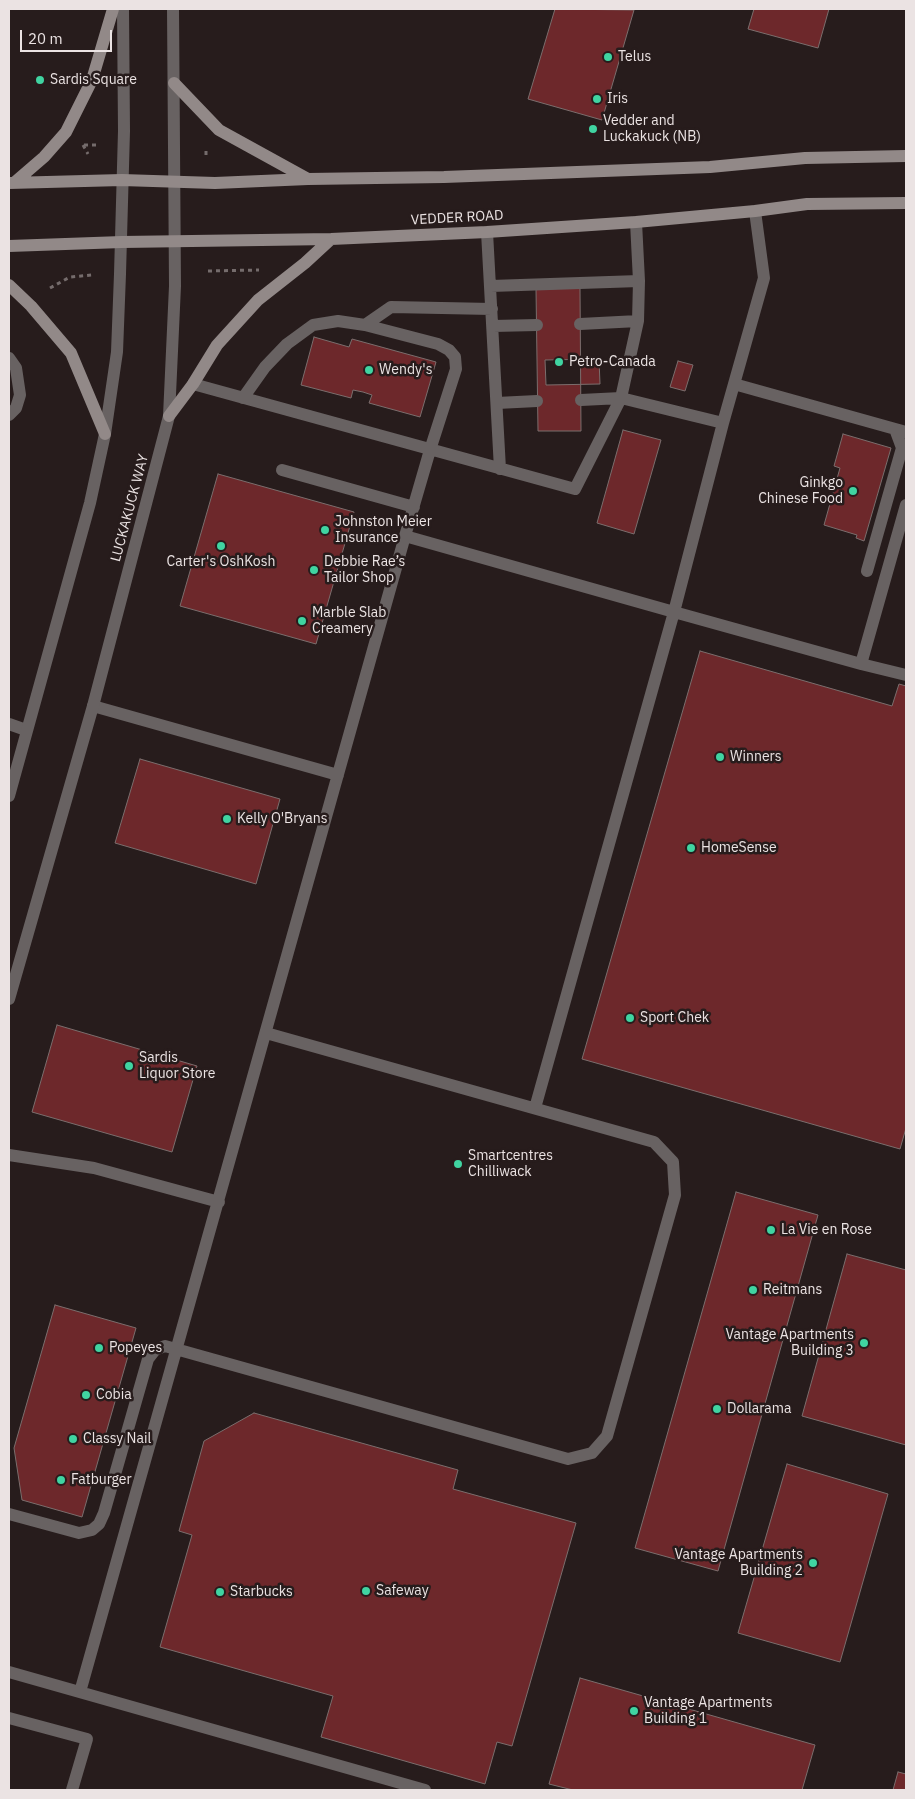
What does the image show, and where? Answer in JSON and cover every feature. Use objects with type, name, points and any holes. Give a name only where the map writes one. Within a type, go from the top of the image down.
[{"type":"main road","points":[[12,182],[44,157],[66,132],[92,80],[113,9]]},
{"type":"main road","points":[[174,83],[219,130],[308,179]]},
{"type":"main road","points":[[12,182],[122,180],[215,183],[308,179],[483,176],[710,166],[805,158],[906,156]]},
{"type":"main road","name":"VEDDER ROAD","points":[[9,246],[122,242],[331,239],[487,232],[755,212],[807,204],[906,203]]},
{"type":"main road","points":[[169,416],[193,384],[217,345],[258,300],[331,239]]},
{"type":"main road","points":[[9,285],[31,306],[71,353],[105,434]]},
{"type":"street","points":[[9,796],[90,503],[105,434],[117,352],[122,242],[124,130],[123,9]]},
{"type":"street","name":"LUCKAKUCK WAY","points":[[9,999],[93,706],[169,416],[175,286],[173,9]]},
{"type":"street","points":[[535,1108],[674,612],[723,423],[764,278],[755,212]]},
{"type":"street","points":[[193,384],[576,489],[621,398],[638,321],[639,281],[636,222]]},
{"type":"street","points":[[487,232],[500,469]]},
{"type":"street","points":[[491,286],[639,281]]},
{"type":"street","points":[[365,325],[391,307],[492,309]]},
{"type":"street","points":[[80,1692],[405,536],[456,369],[455,357],[449,350],[438,344],[365,325],[338,321],[313,325],[287,344],[265,367],[244,398]]},
{"type":"street","points":[[580,324],[638,321]]},
{"type":"street","points":[[493,326],[537,325]]},
{"type":"street","points":[[9,358],[16,368],[20,395],[16,408],[9,415]]},
{"type":"street","points":[[734,384],[900,431],[902,448],[867,571]]},
{"type":"street","points":[[581,400],[621,398],[723,423]]},
{"type":"street","points":[[497,403],[537,401]]},
{"type":"street","points":[[282,470],[414,507]]},
{"type":"street","points":[[861,664],[906,506]]},
{"type":"street","points":[[405,536],[906,675]]},
{"type":"street","points":[[93,706],[338,775]]},
{"type":"street","points":[[9,724],[26,730]]},
{"type":"street","points":[[9,1514],[79,1534],[92,1530],[99,1524],[104,1513],[148,1359],[155,1350],[165,1346],[568,1459],[592,1453],[607,1436],[675,1195],[673,1162],[654,1142],[266,1033]]},
{"type":"street","points":[[9,1155],[94,1168],[219,1202]]},
{"type":"street","points":[[9,1672],[425,1790]]},
{"type":"street","points":[[9,1718],[87,1739],[72,1790]]},
{"type":"path","points":[[83,145],[96,144]]},
{"type":"path","points":[[208,271],[262,270]]},
{"type":"path","points":[[50,288],[70,277],[92,275]]},
{"type":"building","points":[[555,9],[634,10],[602,120],[528,99]]},
{"type":"building","points":[[754,9],[829,9],[818,48],[748,29]]},
{"type":"building","name":"Petro-Canada","points":[[580,288],[581,431],[538,431],[536,289]]},
{"type":"building","name":"Wendy's","points":[[314,337],[349,347],[352,339],[436,362],[420,417],[369,403],[372,395],[363,392],[353,390],[351,398],[301,385]]},
{"type":"building","points":[[599,359],[600,384],[546,385],[545,360]]},
{"type":"building","points":[[678,361],[693,365],[685,391],[670,387]]},
{"type":"building","points":[[623,430],[661,440],[634,534],[597,523]]},
{"type":"building","points":[[843,434],[891,448],[864,541],[856,538],[857,535],[824,525],[840,468],[834,466]]},
{"type":"building","points":[[218,474],[354,512],[316,644],[180,606]]},
{"type":"building","points":[[700,651],[892,706],[899,684],[906,686],[906,1128],[900,1149],[582,1059]]},
{"type":"building","points":[[140,759],[280,799],[256,884],[115,843]]},
{"type":"building","points":[[57,1025],[197,1066],[172,1152],[32,1112]]},
{"type":"building","points":[[736,1192],[818,1215],[718,1571],[635,1548]]},
{"type":"building","name":"Vantage Apartments Building 3","points":[[847,1254],[906,1270],[906,1445],[802,1416]]},
{"type":"building","points":[[55,1305],[136,1328],[82,1517],[22,1500],[14,1448]]},
{"type":"building","name":"Safeway","points":[[254,1413],[458,1470],[453,1489],[576,1523],[512,1746],[497,1742],[485,1784],[321,1737],[333,1696],[160,1647],[192,1535],[179,1531],[204,1441]]},
{"type":"building","name":"Vantage Apartments Building 2","points":[[787,1464],[888,1494],[840,1662],[738,1633]]},
{"type":"building","name":"Vantage Apartments Building 1","points":[[580,1678],[815,1745],[802,1790],[573,1790],[549,1784]]},
{"type":"building","points":[[898,1772],[906,1774],[906,1790],[893,1790]]},
{"type":"place","name":"Telus","points":[[608,57]]},
{"type":"place","name":"Sardis Square","points":[[40,80]]},
{"type":"place","name":"Iris","points":[[597,99]]},
{"type":"place","name":"Vedder and Luckakuck (NB)","points":[[593,129]]},
{"type":"place","name":"Petro-Canada","points":[[559,362]]},
{"type":"place","name":"Wendy's","points":[[369,370]]},
{"type":"place","name":"Ginkgo Chinese Food","points":[[853,491]]},
{"type":"place","name":"Johnston Meier Insurance","points":[[325,530]]},
{"type":"place","name":"Carter's OshKosh","points":[[221,546]]},
{"type":"place","name":"Debbie Rae’s Tailor Shop","points":[[314,570]]},
{"type":"place","name":"Marble Slab Creamery","points":[[302,621]]},
{"type":"place","name":"Winners","points":[[720,757]]},
{"type":"place","name":"Kelly O'Bryans","points":[[227,819]]},
{"type":"place","name":"HomeSense","points":[[691,848]]},
{"type":"place","name":"Sport Chek","points":[[630,1018]]},
{"type":"place","name":"Sardis Liquor Store","points":[[129,1066]]},
{"type":"place","name":"Smartcentres Chilliwack","points":[[458,1164]]},
{"type":"place","name":"La Vie en Rose","points":[[771,1230]]},
{"type":"place","name":"Reitmans","points":[[753,1290]]},
{"type":"place","name":"Vantage Apartments Building 3","points":[[864,1343]]},
{"type":"place","name":"Popeyes","points":[[99,1348]]},
{"type":"place","name":"Cobia","points":[[86,1395]]},
{"type":"place","name":"Dollarama","points":[[717,1409]]},
{"type":"place","name":"Classy Nail","points":[[73,1439]]},
{"type":"place","name":"Fatburger","points":[[61,1480]]},
{"type":"place","name":"Vantage Apartments Building 2","points":[[813,1563]]},
{"type":"place","name":"Safeway","points":[[366,1591]]},
{"type":"place","name":"Starbucks","points":[[220,1592]]},
{"type":"place","name":"Vantage Apartments Building 1","points":[[634,1711]]}]
